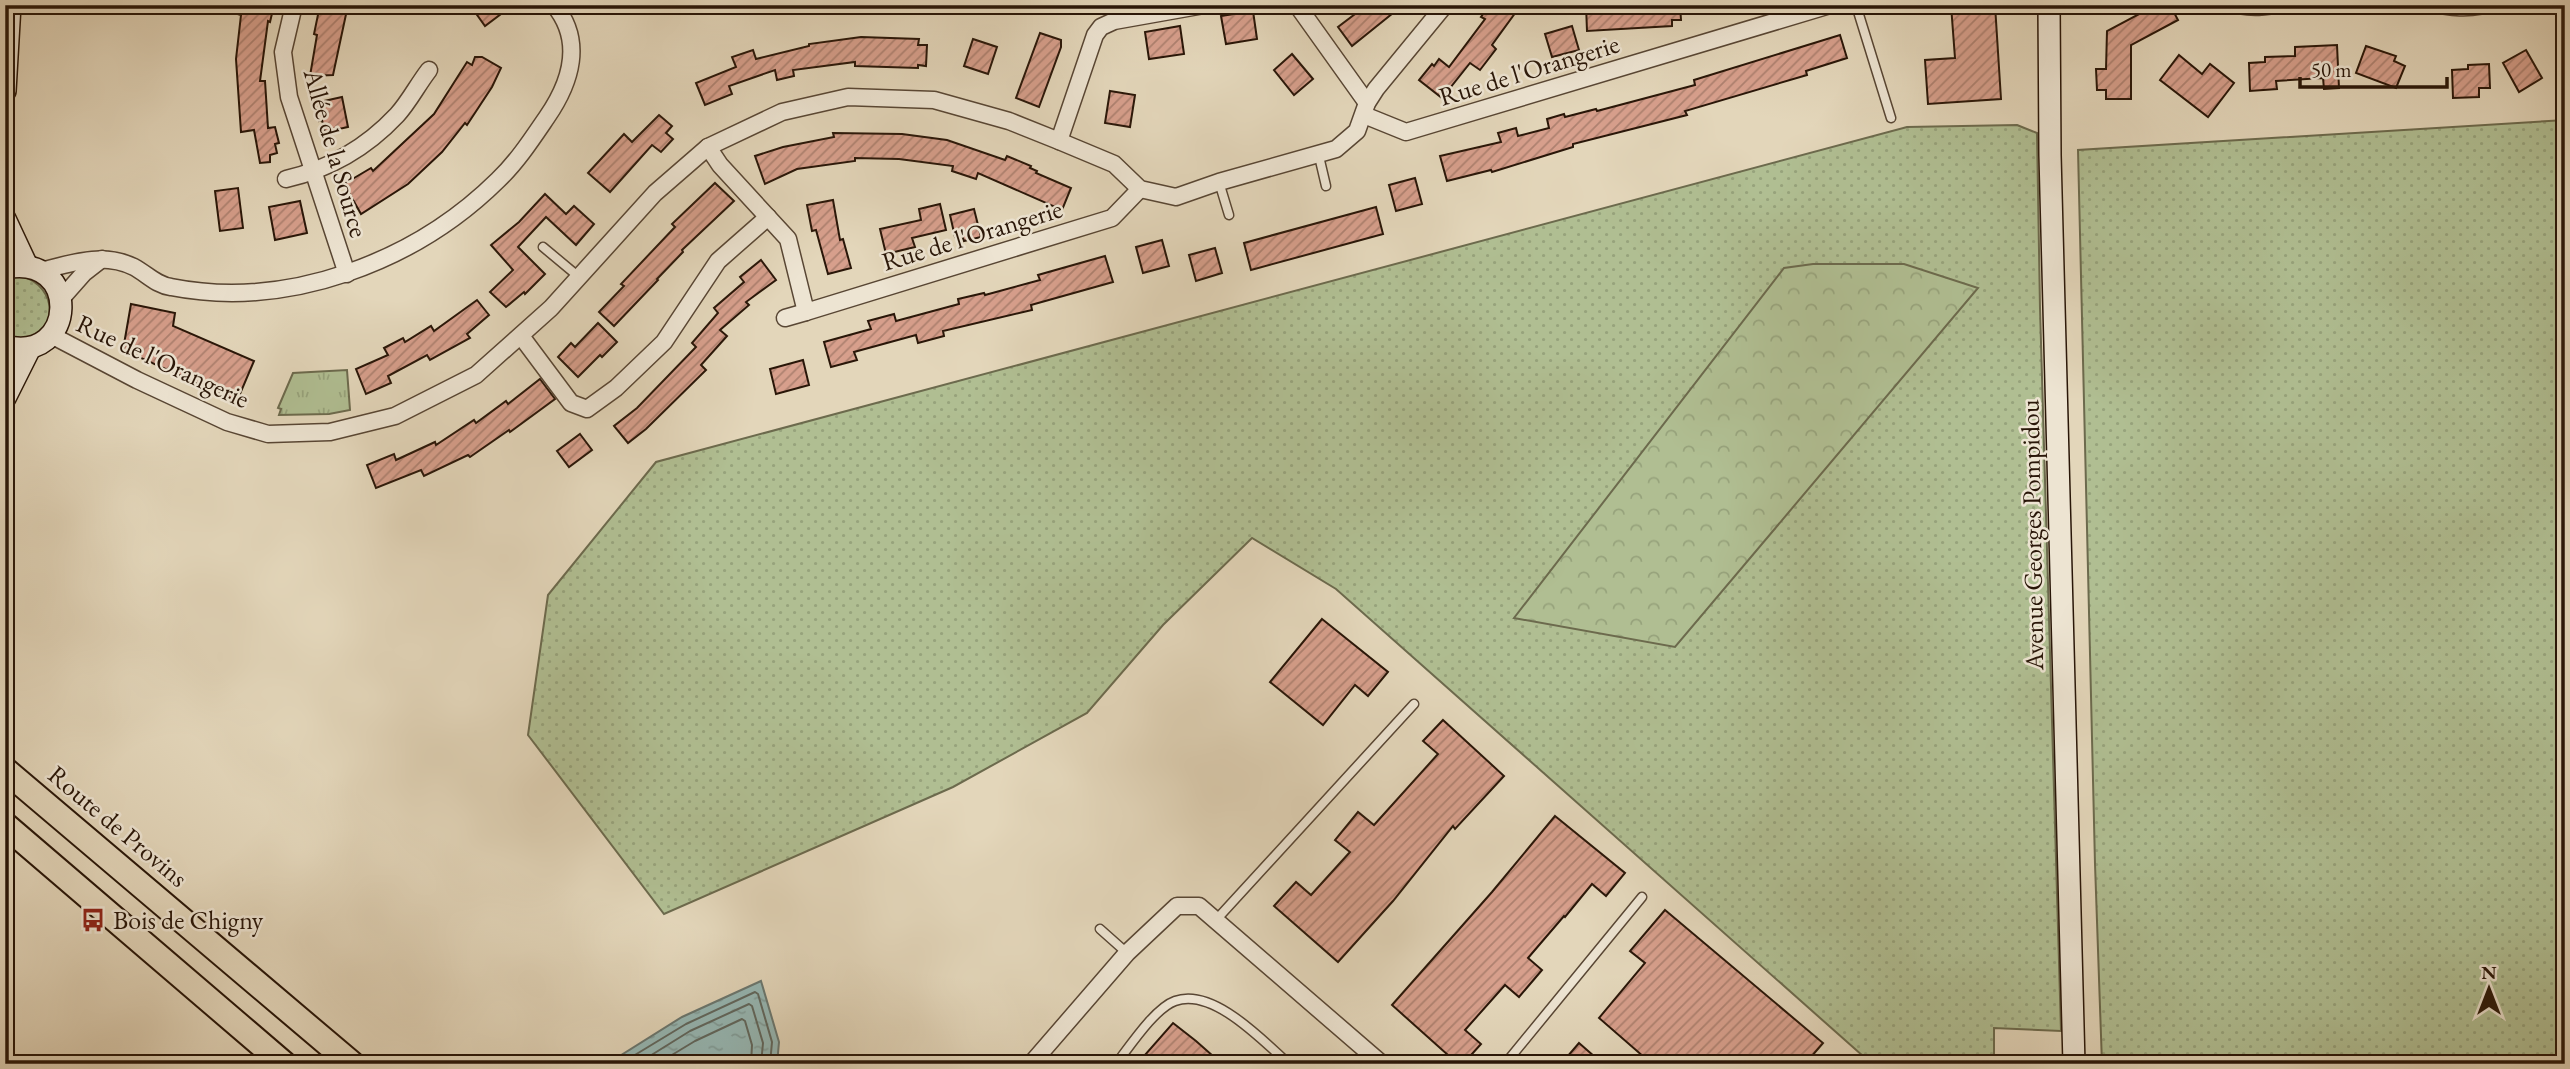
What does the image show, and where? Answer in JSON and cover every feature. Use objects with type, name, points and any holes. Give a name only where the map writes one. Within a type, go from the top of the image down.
[{"type":"main road","points":[[5,91],[10,5]]},
{"type":"main road","name":"Avenue Georges Pompidou","points":[[2049,5],[2051,181],[2074,1064]]},
{"type":"main road","points":[[5,219],[34,268],[57,288],[62,312],[58,325],[41,343],[30,348],[5,346]]},
{"type":"main road","points":[[5,268],[34,268]]},
{"type":"main road","points":[[5,399],[30,348]]},
{"type":"main road","name":"Route de Provins","points":[[5,770],[352,1064]]},
{"type":"main road","points":[[5,825],[284,1064]]},
{"type":"street","name":"Allée de la Source","points":[[294,5],[283,52],[289,97],[347,274]]},
{"type":"street","points":[[34,268],[102,259],[136,268],[169,287],[249,291],[287,287],[347,274],[398,252],[431,234],[500,179],[561,97],[569,73],[571,46],[565,18],[554,5]]},
{"type":"street","points":[[1059,141],[1095,35],[1101,27],[1114,21],[1204,5]]},
{"type":"street","points":[[1140,189],[1177,197],[1318,152],[1336,149],[1357,131],[1366,109],[1390,70],[1445,5]]},
{"type":"street","name":"Rue de l'Orangerie","points":[[1366,109],[1406,132],[1830,5]]},
{"type":"street","points":[[1299,6],[1366,109]]},
{"type":"street","points":[[286,179],[314,173],[353,153],[398,114],[429,70]]},
{"type":"street","name":"Rue de l'Orangerie","points":[[51,335],[215,417],[268,434],[330,432],[395,416],[476,375],[522,336],[655,193],[708,147],[782,112],[848,97],[934,100],[1009,121],[1114,164],[1140,189],[1112,218],[785,318]]},
{"type":"street","points":[[708,147],[720,165],[788,239],[806,312]]},
{"type":"street","points":[[522,336],[571,402],[587,409],[616,388],[664,342],[718,261],[768,217]]},
{"type":"street","points":[[61,299],[84,273],[102,259]]},
{"type":"street","points":[[1031,1064],[1127,953],[1177,906],[1199,906],[1382,1064]]},
{"type":"lane","points":[[1856,5],[1891,118]]},
{"type":"lane","points":[[2226,5],[2253,12],[2296,5]]},
{"type":"lane","points":[[2414,5],[2466,12],[2477,12],[2498,5]]},
{"type":"lane","points":[[1318,152],[1326,186]]},
{"type":"lane","points":[[1219,182],[1228,215]]},
{"type":"lane","points":[[543,247],[579,277]]},
{"type":"lane","points":[[1216,920],[1414,704]]},
{"type":"lane","points":[[1505,1064],[1642,897]]},
{"type":"lane","points":[[1100,929],[1127,953]]},
{"type":"lane","points":[[1116,1064],[1160,1011],[1176,1000],[1201,1000],[1221,1007],[1289,1064]]},
{"type":"lane","points":[[1355,1064],[1366,1050]]},
{"type":"green space","points":[[2565,120],[2565,1064],[2102,1064],[2078,150]]},
{"type":"green space","points":[[2017,125],[2037,133],[2061,1031],[1994,1028],[1994,1064],[1872,1064],[1336,589],[1252,538],[1163,625],[1087,713],[953,787],[664,914],[528,735],[548,595],[656,462],[1907,127]]},
{"type":"green space","points":[[1813,264],[1904,264],[1978,288],[1675,647],[1514,618],[1784,268]]},
{"type":"green space","points":[[21,276],[34,281],[43,290],[50,310],[48,321],[43,330],[35,336],[23,339],[5,337],[5,279]]},
{"type":"green space","points":[[347,370],[350,410],[329,414],[279,415],[281,409],[278,408],[293,373]]},
{"type":"water","points":[[761,981],[779,1042],[777,1064],[607,1064],[682,1017]]},
{"type":"building","points":[[227,5],[274,5],[270,22],[268,21],[260,81],[265,81],[268,128],[275,127],[279,143],[275,144],[277,153],[270,155],[270,162],[260,163],[254,130],[241,132],[236,59],[241,15],[227,11]]},
{"type":"building","points":[[320,5],[348,5],[333,75],[310,76],[317,35],[314,34]]},
{"type":"building","points":[[470,5],[513,5],[485,26]]},
{"type":"building","points":[[1367,5],[1403,5],[1352,46],[1338,27]]},
{"type":"building","points":[[1490,5],[1521,5],[1492,45],[1496,49],[1480,70],[1470,63],[1442,98],[1419,80],[1439,59],[1449,67],[1485,19],[1481,17]]},
{"type":"building","points":[[1586,5],[1680,5],[1681,20],[1672,20],[1672,26],[1587,31]]},
{"type":"building","points":[[1951,5],[1995,5],[2001,99],[1928,104],[1925,60],[1955,58]]},
{"type":"building","points":[[2156,5],[2170,5],[2178,20],[2131,45],[2131,99],[2106,99],[2106,90],[2097,90],[2096,69],[2106,69],[2107,31]]},
{"type":"building","points":[[1253,11],[1257,39],[1226,44],[1221,16]]},
{"type":"building","points":[[1180,26],[1184,54],[1149,59],[1145,32]]},
{"type":"building","points":[[1572,26],[1579,50],[1552,57],[1545,34]]},
{"type":"building","points":[[1040,33],[1061,40],[1061,47],[1039,107],[1016,98]]},
{"type":"building","points":[[1840,35],[1847,58],[1806,71],[1807,75],[1685,111],[1687,115],[1573,144],[1573,147],[1492,172],[1491,170],[1447,181],[1440,156],[1501,142],[1498,133],[1516,128],[1518,136],[1549,128],[1547,119],[1564,114],[1565,117],[1596,109],[1597,111],[1695,85],[1694,80]]},
{"type":"building","points":[[861,37],[919,39],[918,45],[927,45],[926,66],[855,66],[855,62],[793,70],[794,76],[777,80],[775,70],[729,86],[732,94],[705,105],[696,83],[736,67],[732,57],[753,50],[756,59],[809,44]]},
{"type":"building","points":[[973,39],[997,47],[988,74],[964,66]]},
{"type":"building","points":[[2337,45],[2339,88],[2324,89],[2323,78],[2276,81],[2277,89],[2250,91],[2249,63],[2265,62],[2265,57],[2295,56],[2295,47]]},
{"type":"building","points":[[2366,46],[2396,56],[2394,61],[2405,66],[2396,88],[2356,73]]},
{"type":"building","points":[[2526,50],[2542,78],[2519,92],[2503,63]]},
{"type":"building","points":[[1292,54],[1313,79],[1294,95],[1274,70]]},
{"type":"building","points":[[2179,55],[2202,74],[2210,64],[2234,83],[2208,117],[2160,80]]},
{"type":"building","points":[[475,57],[482,57],[501,68],[467,125],[465,123],[442,152],[408,184],[361,214],[344,184],[371,168],[373,171],[434,114],[467,62],[472,65]]},
{"type":"building","points":[[2489,64],[2490,88],[2479,88],[2479,97],[2453,98],[2452,70],[2468,69],[2468,65]]},
{"type":"building","points":[[1110,91],[1135,95],[1130,127],[1105,123]]},
{"type":"building","points":[[342,97],[348,127],[325,132],[315,103]]},
{"type":"building","points":[[659,115],[672,126],[666,133],[673,139],[661,152],[652,145],[610,192],[588,173],[624,134],[632,142]]},
{"type":"building","points":[[833,133],[902,134],[947,140],[1005,160],[1007,156],[1031,166],[1036,173],[1071,188],[1062,210],[978,173],[976,179],[952,171],[953,166],[899,159],[855,158],[855,161],[797,169],[765,184],[755,156],[783,147],[834,137]]},
{"type":"building","points":[[1415,178],[1422,204],[1396,211],[1389,185]]},
{"type":"building","points":[[715,183],[734,201],[682,250],[658,280],[614,326],[599,312],[624,286],[621,284],[675,227],[672,224]]},
{"type":"building","points":[[238,188],[243,228],[220,231],[215,191]]},
{"type":"building","points":[[545,194],[566,214],[574,206],[594,224],[576,245],[546,217],[518,247],[545,274],[525,294],[524,292],[506,307],[490,292],[513,270],[491,245],[519,222]]},
{"type":"building","points":[[833,200],[840,240],[843,239],[851,268],[828,274],[816,230],[812,231],[807,205]]},
{"type":"building","points":[[300,201],[307,233],[275,240],[269,207]]},
{"type":"building","points":[[940,204],[946,230],[912,238],[915,247],[886,254],[880,229],[921,220],[919,209]]},
{"type":"building","points":[[1376,207],[1383,234],[1251,270],[1244,243]]},
{"type":"building","points":[[974,209],[981,237],[964,241],[962,235],[955,237],[950,215]]},
{"type":"building","points":[[1162,240],[1169,266],[1143,273],[1136,247]]},
{"type":"building","points":[[1215,248],[1222,273],[1196,281],[1189,255]]},
{"type":"building","points":[[1105,256],[1113,282],[1031,305],[1032,310],[943,331],[944,336],[918,343],[916,335],[854,352],[857,360],[831,367],[824,342],[871,329],[868,321],[894,314],[896,321],[959,304],[958,299],[984,293],[985,295],[1040,280],[1038,275]]},
{"type":"building","points":[[761,260],[776,280],[746,302],[749,305],[720,330],[727,336],[701,365],[706,370],[628,443],[614,426],[637,408],[696,347],[692,343],[718,313],[714,308],[744,282],[740,277]]},
{"type":"building","points":[[477,300],[489,315],[467,334],[470,338],[430,360],[427,355],[388,376],[391,383],[366,394],[356,369],[388,355],[384,348],[403,338],[405,342],[431,326],[434,331]]},
{"type":"building","points":[[131,304],[175,313],[173,326],[254,361],[237,401],[123,350]]},
{"type":"building","points":[[598,323],[617,342],[578,377],[558,357],[571,343],[575,347]]},
{"type":"building","points":[[803,360],[809,385],[776,394],[770,369]]},
{"type":"building","points":[[540,379],[555,399],[510,432],[509,430],[470,457],[468,455],[424,476],[421,470],[376,488],[367,465],[394,454],[396,460],[435,442],[436,445],[474,420],[476,423],[506,401],[508,404]]},
{"type":"building","points":[[580,434],[592,450],[569,467],[557,451]]},
{"type":"building","points":[[1322,619],[1388,672],[1368,696],[1355,685],[1323,725],[1270,682]]},
{"type":"building","points":[[1443,720],[1504,776],[1455,829],[1453,826],[1393,901],[1338,962],[1274,906],[1296,882],[1311,895],[1350,852],[1335,840],[1358,812],[1374,825],[1438,754],[1423,741]]},
{"type":"building","points":[[1555,816],[1625,873],[1606,896],[1592,884],[1564,916],[1528,958],[1542,970],[1519,997],[1505,985],[1465,1030],[1481,1044],[1463,1064],[1458,1064],[1392,1005]]},
{"type":"building","points":[[1665,910],[1823,1043],[1805,1064],[1652,1064],[1599,1018],[1645,963],[1630,951]]},
{"type":"building","points":[[1173,1023],[1196,1041],[1222,1064],[1137,1064]]},
{"type":"building","points":[[1579,1043],[1603,1064],[1561,1064]]},
{"type":"place","name":"Bois de Chigny","points":[[93,920]]}]
